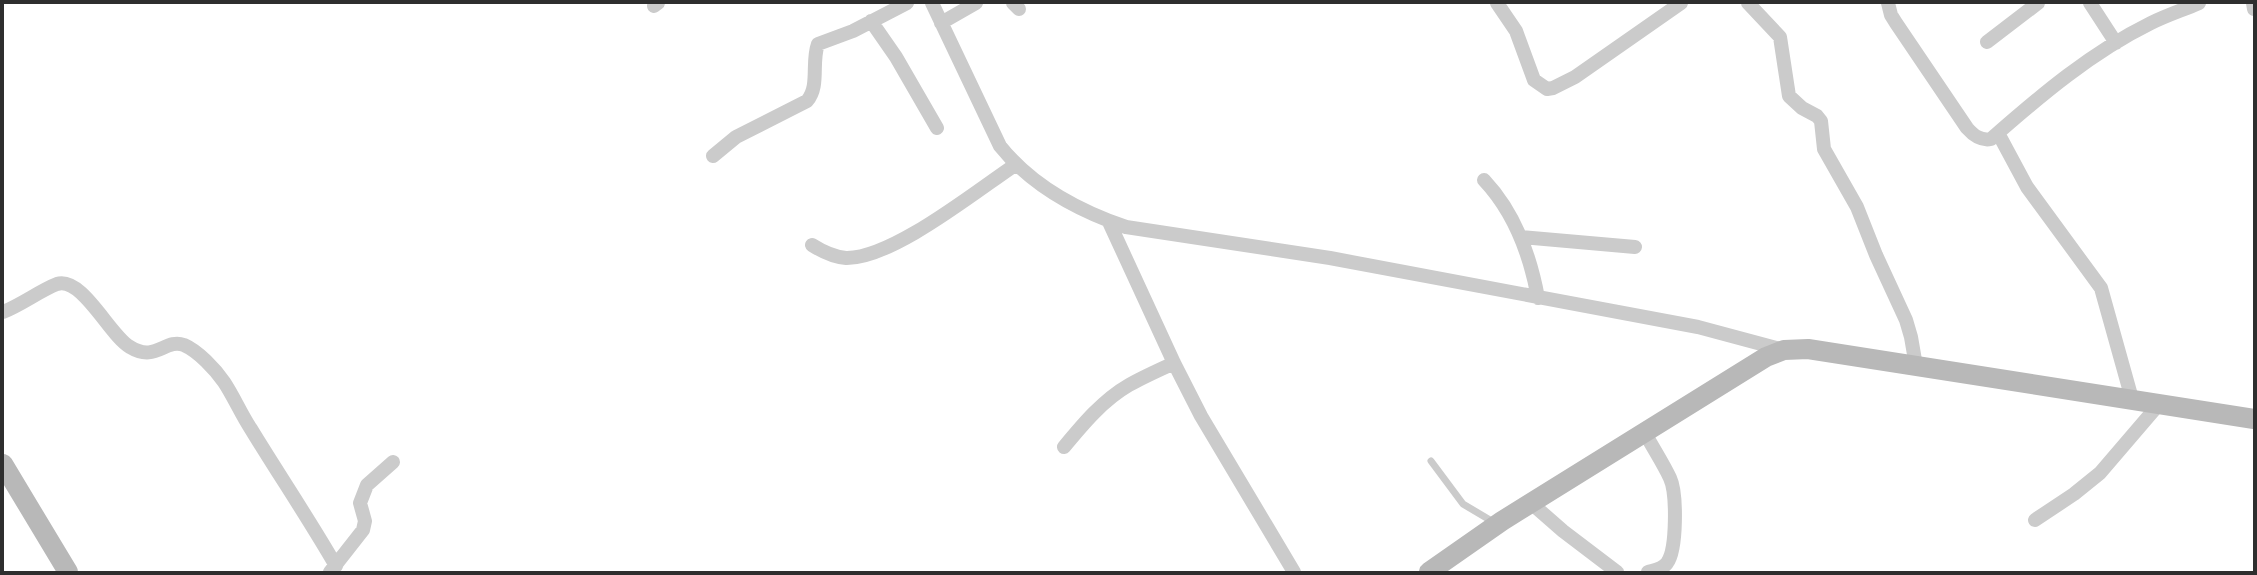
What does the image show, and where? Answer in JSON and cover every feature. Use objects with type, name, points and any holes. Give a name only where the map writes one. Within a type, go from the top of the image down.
[{"type":"main road","points":[[1429,572],[1497,524],[1766,357],[1784,350],[1808,349],[2160,403],[2254,419]]},
{"type":"main road","points":[[3,464],[68,572]]},
{"type":"street","points":[[712,156],[736,137],[801,106],[807,101],[811,96],[814,86],[814,57],[818,44],[853,31],[907,3]]},
{"type":"street","points":[[932,3],[1000,146],[1015,165],[1042,186],[1109,222],[1126,227],[1330,258],[1698,328],[1784,350]]},
{"type":"street","points":[[941,23],[976,3]]},
{"type":"street","points":[[1497,3],[1516,31],[1534,80],[1547,89],[1553,88],[1575,78],[1681,3]]},
{"type":"street","points":[[1748,3],[1780,37],[1789,96],[1802,108],[1816,116],[1821,121],[1824,149],[1857,207],[1876,255],[1906,320],[1912,337],[1916,366]]},
{"type":"street","points":[[1888,3],[1891,15],[1896,23],[1967,128],[1979,138],[1986,140],[1998,133],[2057,83],[2116,43],[2152,23],[2199,3]]},
{"type":"street","points":[[1987,42],[2038,3]]},
{"type":"street","points":[[2090,3],[2116,43]]},
{"type":"street","points":[[2253,3],[2254,9]]},
{"type":"street","points":[[871,21],[896,57],[937,128]]},
{"type":"street","points":[[1998,133],[2027,187],[2101,288],[2132,399]]},
{"type":"street","points":[[812,245],[828,255],[847,258],[872,253],[887,247],[931,222],[1015,165]]},
{"type":"street","points":[[1484,180],[1509,212],[1521,237],[1533,269],[1538,298]]},
{"type":"street","points":[[1109,222],[1174,363],[1201,416],[1294,572]]},
{"type":"street","points":[[1521,237],[1635,247]]},
{"type":"street","points":[[3,312],[20,305],[57,284],[66,283],[73,286],[82,295],[127,346],[140,353],[147,354],[176,344],[184,345],[198,355],[218,374],[230,392],[250,427],[311,523],[333,569],[363,530],[365,521],[360,503],[367,485],[393,462]]},
{"type":"street","points":[[1064,447],[1086,420],[1128,385],[1174,363]]},
{"type":"street","points":[[2035,520],[2074,494],[2100,473],[2160,403]]},
{"type":"street","points":[[1645,432],[1670,479],[1675,507],[1671,555],[1667,563],[1660,569],[1648,572]]},
{"type":"street","points":[[1531,503],[1563,531],[1618,572]]},
{"type":"lane","points":[[1431,461],[1463,504],[1497,524]]}]
